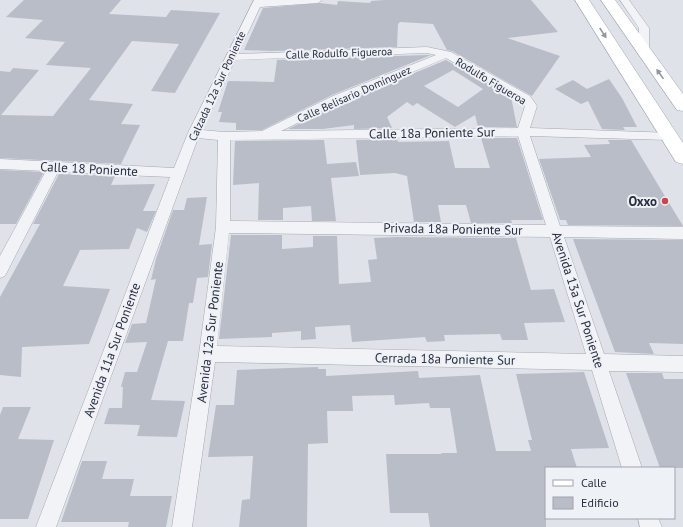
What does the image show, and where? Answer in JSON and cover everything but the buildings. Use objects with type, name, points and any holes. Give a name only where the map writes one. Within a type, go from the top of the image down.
[{"type":"main road","points":[[582,0],[683,157]]},
{"type":"main road","points":[[608,0],[683,106]]},
{"type":"street","points":[[258,2],[318,0]]},
{"type":"street","points":[[624,0],[644,28],[644,51]]},
{"type":"street","name":"Calzada 12a Sur Poniente","points":[[178,173],[194,133],[258,2]]},
{"type":"street","name":"Calle Rodulfo Figueroa","points":[[230,57],[427,50],[447,54]]},
{"type":"street","name":"Rodulfo Figueroa","points":[[447,54],[526,99],[532,106],[523,132]]},
{"type":"street","name":"Calle Belisario Domínguez","points":[[262,135],[337,99],[447,54]]},
{"type":"street","name":"Calle 18a Poniente Sur","points":[[194,133],[224,136],[523,132],[669,136]]},
{"type":"street","name":"Avenida 13a Sur Poniente","points":[[523,132],[632,467]]},
{"type":"street","name":"Avenida 12a Sur Poniente","points":[[182,527],[208,354],[223,227],[224,136]]},
{"type":"street","name":"Calle 18 Poniente","points":[[0,164],[178,173]]},
{"type":"street","points":[[0,271],[54,167]]},
{"type":"street","name":"Avenida 11a Sur Poniente","points":[[46,527],[178,173]]},
{"type":"street","name":"Privada 18a Poniente Sur","points":[[223,227],[556,230],[683,233]]},
{"type":"street","name":"Cerrada 18a Poniente Sur","points":[[208,354],[683,364]]},
{"type":"place","name":"Oxxo","points":[[665,201]]}]
